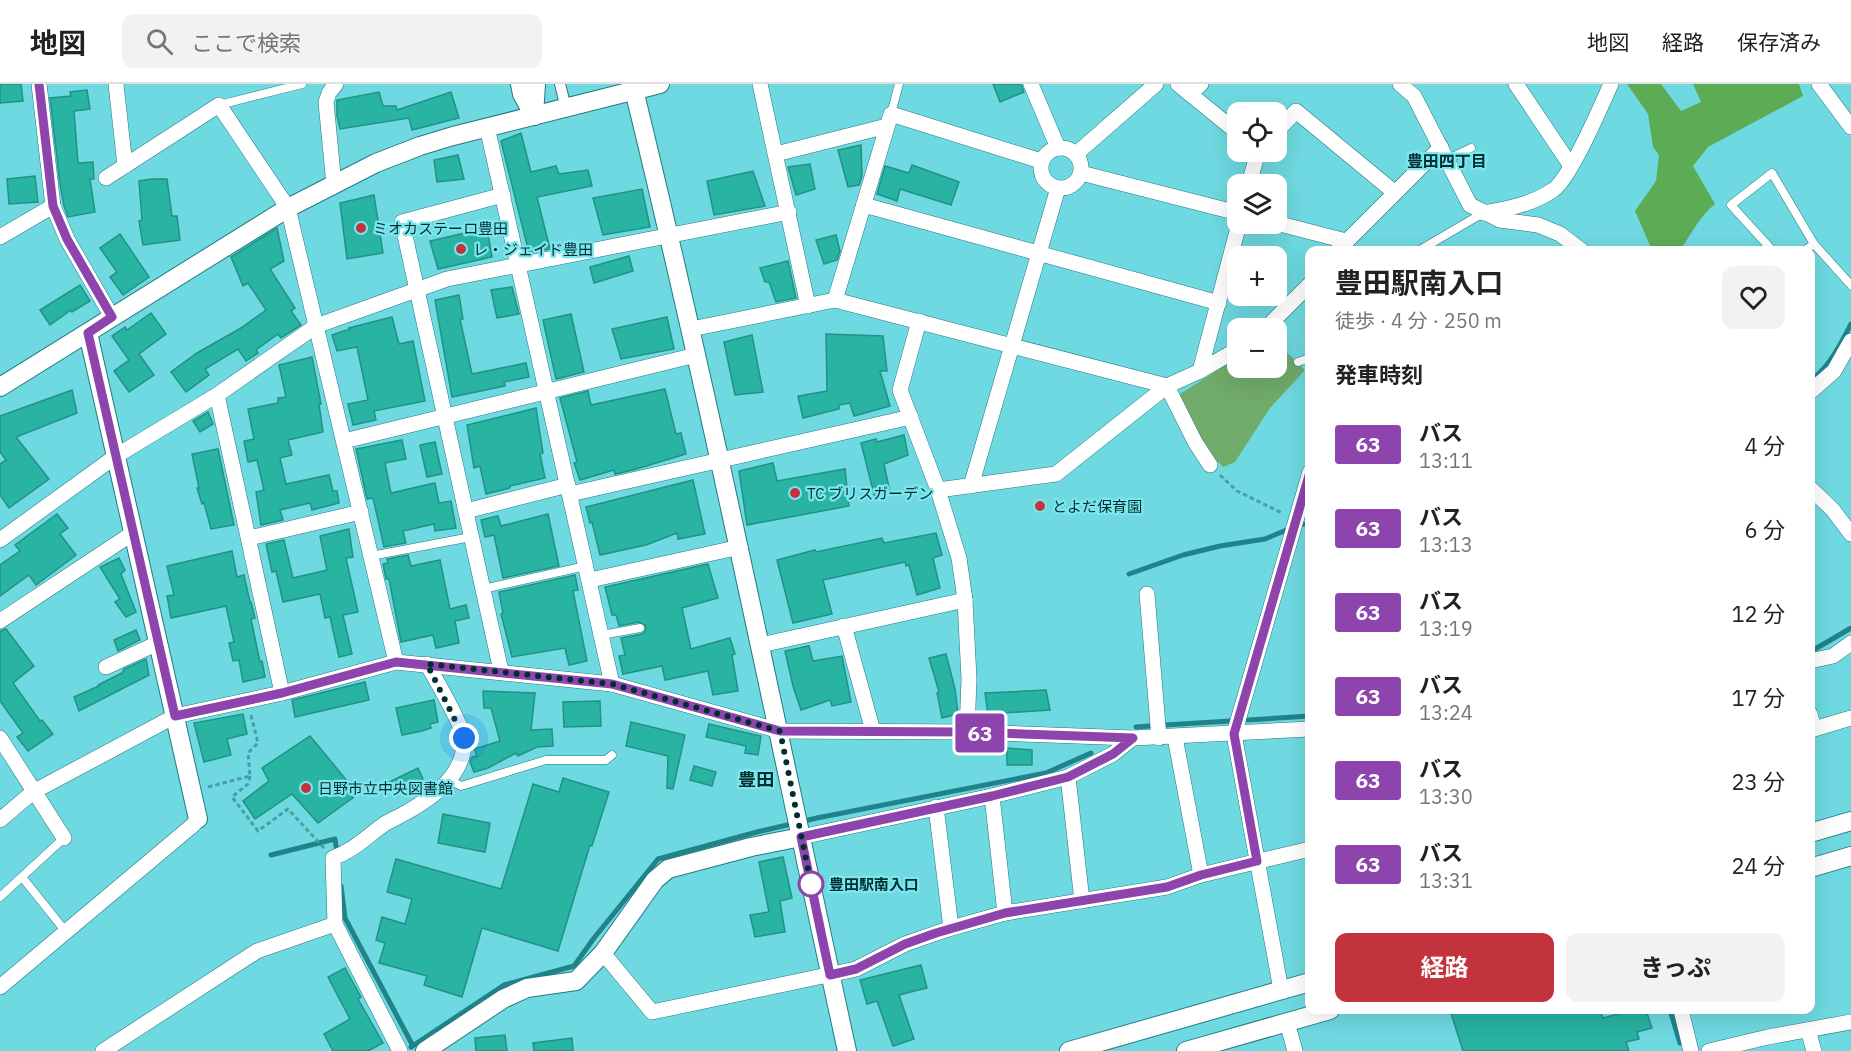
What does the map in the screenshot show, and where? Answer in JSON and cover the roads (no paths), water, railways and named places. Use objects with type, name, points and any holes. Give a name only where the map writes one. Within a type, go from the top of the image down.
[{"type":"street","points":[[39,84],[53,206],[67,239],[112,317]]},
{"type":"street","points":[[116,84],[125,166]]},
{"type":"street","points":[[334,184],[326,102],[336,84]]},
{"type":"street","points":[[520,84],[522,94],[534,116]]},
{"type":"street","points":[[534,116],[536,84]]},
{"type":"street","points":[[560,84],[566,108]]},
{"type":"street","points":[[760,84],[808,306]]},
{"type":"street","points":[[1030,84],[1058,148]]},
{"type":"street","points":[[1076,154],[1156,84]]},
{"type":"street","points":[[1400,84],[1414,96],[1470,205],[1500,220],[1538,225],[1560,234],[1576,246]]},
{"type":"street","points":[[1516,84],[1571,166]]},
{"type":"street","points":[[1483,213],[1513,208],[1555,189],[1571,166],[1611,84]]},
{"type":"street","points":[[1819,84],[1851,127]]},
{"type":"street","points":[[0,387],[288,208],[376,163],[420,146],[487,127],[648,86],[669,234],[740,547],[847,1051]]},
{"type":"street","points":[[1190,87],[1227,122]]},
{"type":"street","points":[[106,178],[219,105],[288,208],[396,662]]},
{"type":"street","points":[[1287,120],[1296,111],[1394,192]]},
{"type":"street","points":[[776,154],[889,120],[1041,161]]},
{"type":"street","points":[[835,300],[889,120]]},
{"type":"street","points":[[487,127],[612,684]]},
{"type":"street","points":[[1058,148],[1068,149],[1080,160],[1081,173],[1074,183],[1064,188],[1047,183],[1043,179],[1040,167],[1041,161],[1048,152],[1058,148]]},
{"type":"street","points":[[1287,227],[1342,246],[1394,192],[1443,154]]},
{"type":"street","points":[[1081,173],[1227,210]]},
{"type":"street","points":[[972,486],[1058,188]]},
{"type":"street","points":[[501,671],[402,222],[503,195]]},
{"type":"street","points":[[864,205],[1218,303]]},
{"type":"street","points":[[0,237],[53,206]]},
{"type":"street","points":[[0,540],[116,456],[217,394],[316,326],[447,279],[789,212]]},
{"type":"street","points":[[1200,371],[1236,234]]},
{"type":"street","points":[[1276,318],[1305,289]]},
{"type":"street","points":[[691,329],[835,300],[919,321],[1167,386],[1210,465]]},
{"type":"street","points":[[919,321],[900,390],[938,490],[959,558],[965,600],[969,679],[967,732]]},
{"type":"street","points":[[0,987],[198,819],[88,333]]},
{"type":"street","points":[[1815,388],[1834,371],[1851,341]]},
{"type":"street","points":[[344,441],[696,355]]},
{"type":"street","points":[[938,490],[1056,474],[1167,386],[1227,355]]},
{"type":"street","points":[[217,394],[282,693]]},
{"type":"street","points":[[466,511],[719,460],[911,417]]},
{"type":"street","points":[[1281,990],[1234,734],[1305,488]]},
{"type":"street","points":[[1815,493],[1833,510],[1851,534]]},
{"type":"street","points":[[249,538],[361,512]]},
{"type":"street","points":[[0,621],[134,533]]},
{"type":"street","points":[[588,573],[740,547]]},
{"type":"street","points":[[1147,594],[1159,738]]},
{"type":"street","points":[[761,645],[965,600]]},
{"type":"street","points":[[844,626],[873,731]]},
{"type":"street","points":[[106,667],[158,643]]},
{"type":"street","points":[[1815,660],[1833,656],[1851,643]]},
{"type":"street","points":[[0,820],[33,792],[175,716],[282,693],[396,662],[612,684],[780,731],[967,732],[1159,738],[1305,729]]},
{"type":"street","points":[[397,1048],[335,924],[333,858],[350,851],[385,824],[410,811],[450,780],[459,765],[464,738],[427,664]]},
{"type":"street","points":[[1815,729],[1851,718]]},
{"type":"street","points":[[1175,737],[1201,875]]},
{"type":"street","points":[[0,738],[64,838]]},
{"type":"street","points":[[425,1051],[503,999],[527,988],[576,981],[603,953],[655,880],[668,869],[801,834],[992,796],[1068,777],[1113,754],[1133,738]]},
{"type":"street","points":[[1068,777],[1082,901]]},
{"type":"street","points":[[992,796],[1005,913]]},
{"type":"street","points":[[936,807],[951,928]]},
{"type":"street","points":[[1815,832],[1851,821]]},
{"type":"street","points":[[603,953],[652,1012],[856,969],[905,944],[1005,913],[1167,887],[1201,875],[1305,850]]},
{"type":"street","points":[[1815,867],[1851,856]]},
{"type":"street","points":[[103,1051],[256,951],[335,924]]},
{"type":"street","points":[[1069,1051],[1305,983]]},
{"type":"street","points":[[1186,1051],[1315,1014]]},
{"type":"street","points":[[1682,1014],[1691,1051]]},
{"type":"street","points":[[1287,1022],[1295,1051]]},
{"type":"street","points":[[1709,1051],[1851,1022]]},
{"type":"street","points":[[1808,1030],[1814,1051]]},
{"type":"lane","points":[[219,105],[302,84]]},
{"type":"lane","points":[[889,120],[899,84]]},
{"type":"lane","points":[[1443,154],[1471,148]]},
{"type":"lane","points":[[1768,246],[1731,205],[1772,173],[1814,244],[1851,285]]},
{"type":"lane","points":[[1427,246],[1483,213]]},
{"type":"lane","points":[[1298,362],[1305,360]]},
{"type":"lane","points":[[371,556],[471,537]]},
{"type":"lane","points":[[483,589],[588,573]]},
{"type":"lane","points":[[602,636],[640,628]]},
{"type":"lane","points":[[450,780],[461,786],[546,760],[606,760],[612,755]]},
{"type":"lane","points":[[0,897],[64,838]]},
{"type":"lane","points":[[22,877],[66,932]]},
{"type":"waterway","points":[[1815,377],[1828,363],[1851,324]]},
{"type":"waterway","points":[[1129,574],[1183,555],[1265,539],[1305,524]]},
{"type":"waterway","points":[[1815,649],[1851,628]]},
{"type":"waterway","points":[[1248,720],[1305,716]]},
{"type":"waterway","points":[[1165,725],[1230,721]]},
{"type":"waterway","points":[[1136,727],[1149,726]]},
{"type":"waterway","points":[[411,1047],[504,985],[574,966],[658,859],[817,818],[1046,773],[1091,753]]},
{"type":"waterway","points":[[271,855],[335,839],[337,853]]},
{"type":"waterway","points":[[341,886],[345,918],[413,1046]]},
{"type":"waterway","points":[[1671,1014],[1680,1043]]},
{"type":"place","name":"ミオカステーロ豊田","points":[[361,228]]},
{"type":"place","name":"レ・ジェイド豊田","points":[[461,249]]},
{"type":"place","name":"TC ブリスガーデン","points":[[795,493]]},
{"type":"place","name":"とよだ保育園","points":[[1040,506]]},
{"type":"place","name":"日野市立中央図書館","points":[[306,788]]},
{"type":"place","name":"豊田駅南入口","points":[[811,884]]},
{"type":"district","name":"豊田四丁目","points":[[1447,161]]},
{"type":"district","name":"豊田","points":[[756,779]]}]
